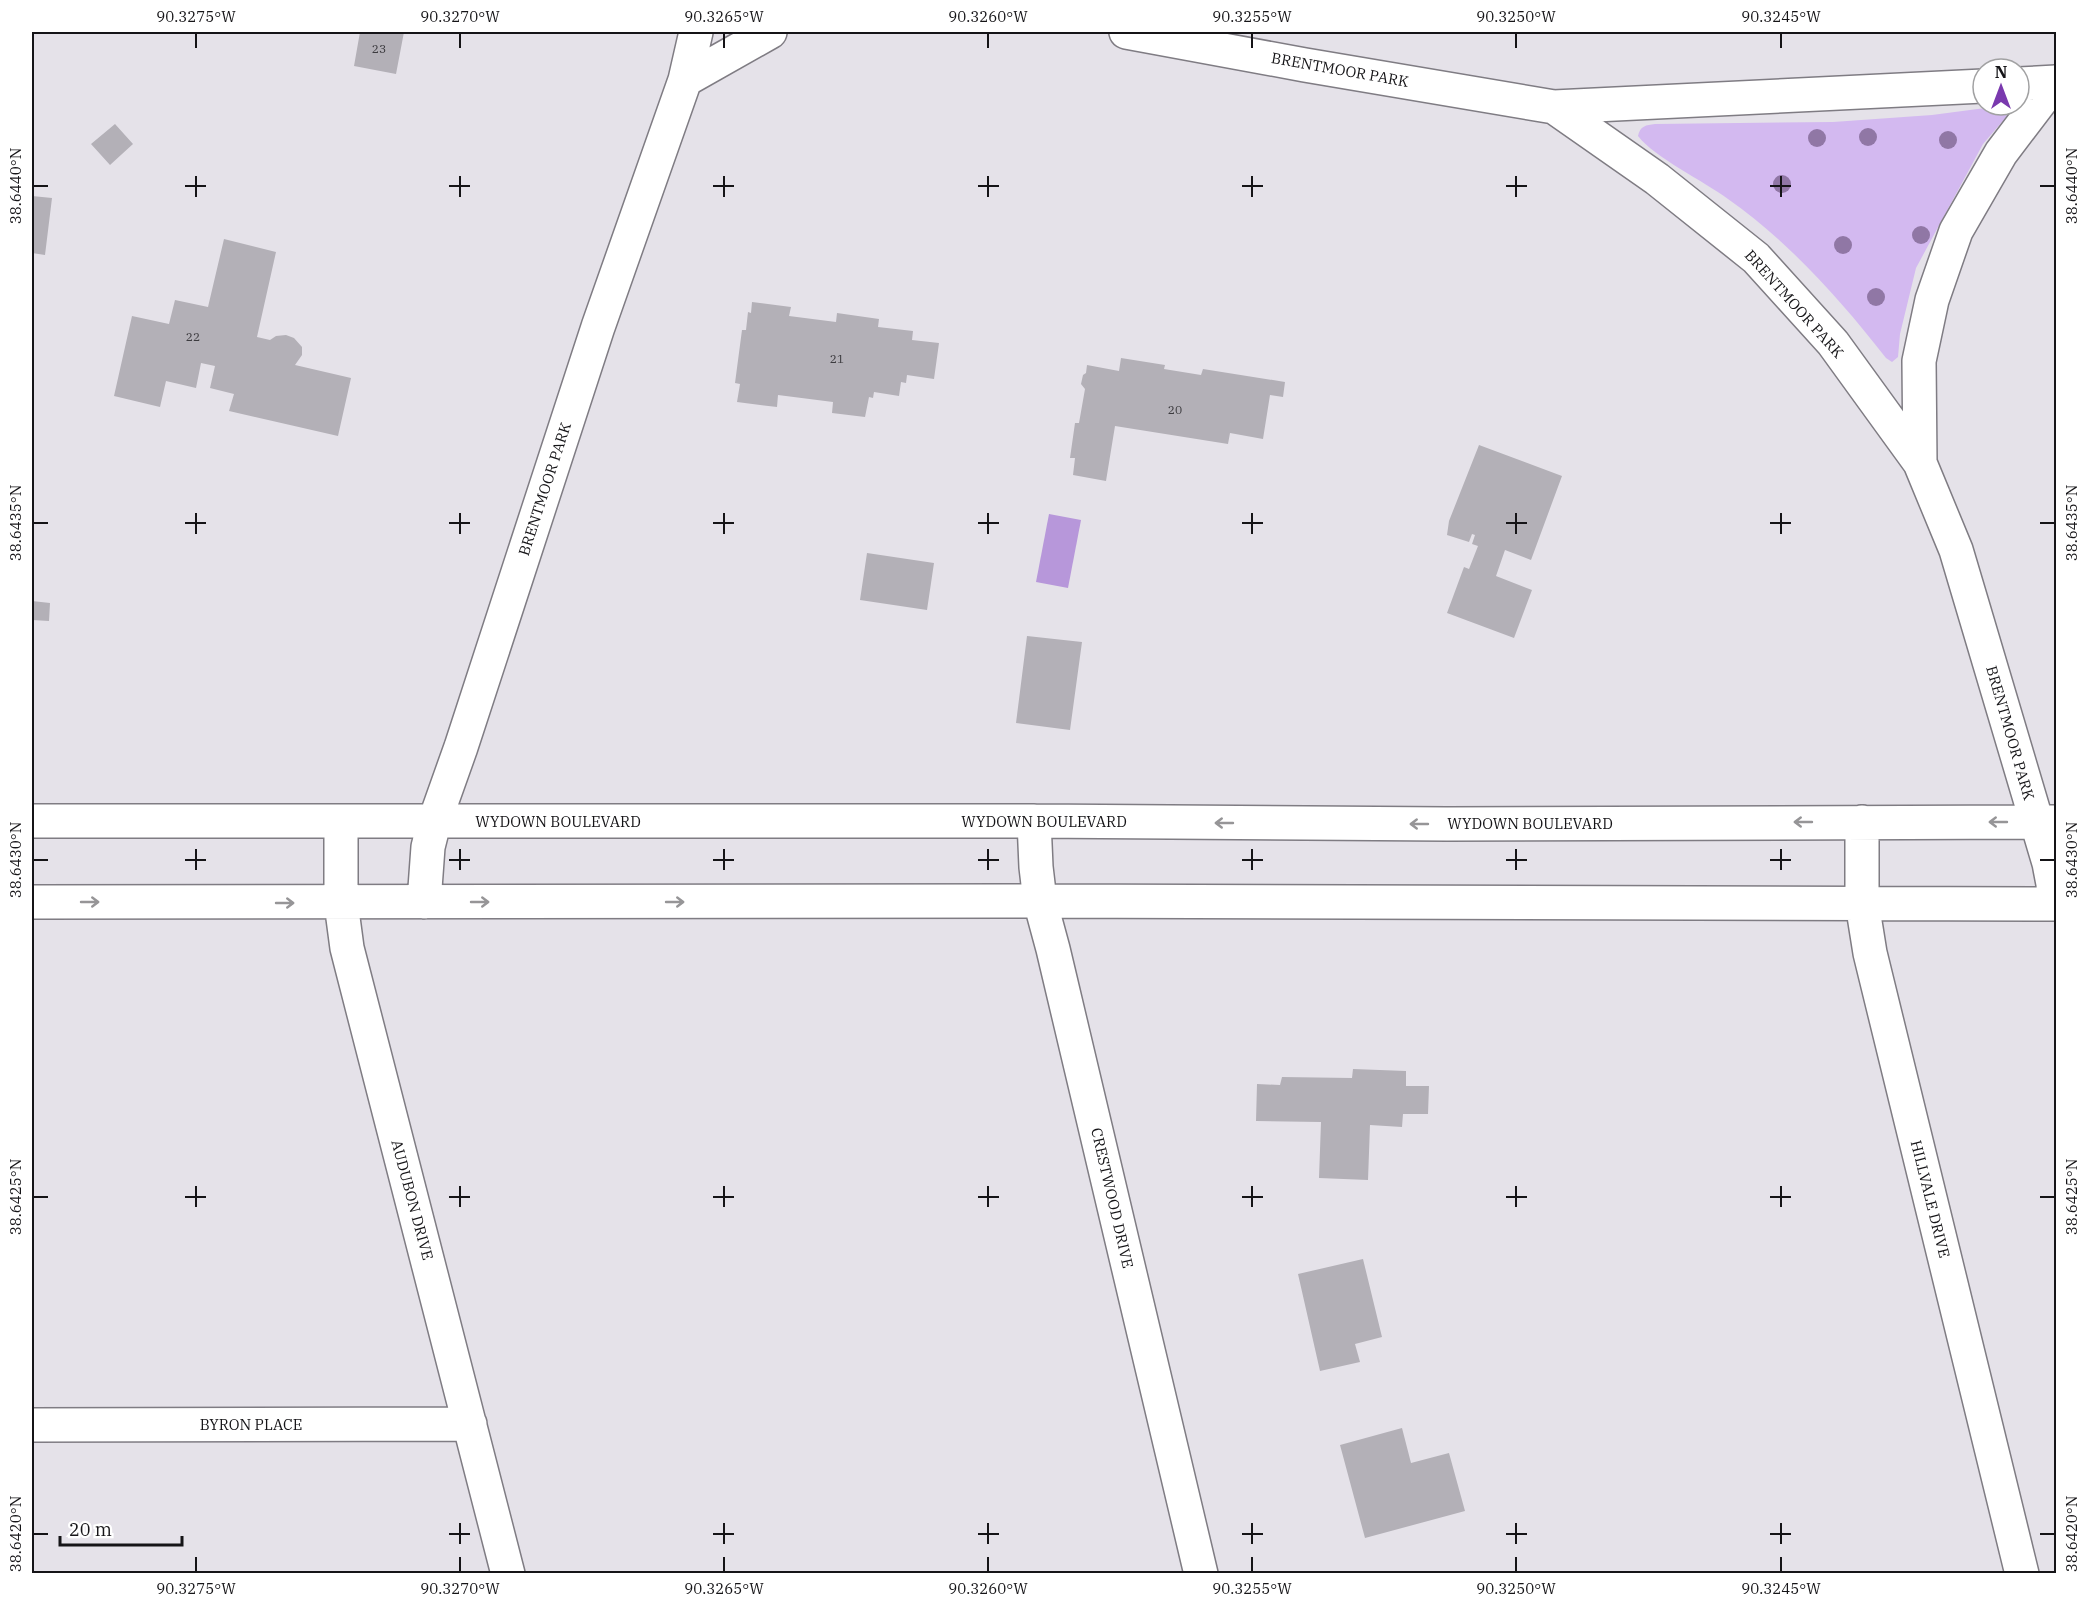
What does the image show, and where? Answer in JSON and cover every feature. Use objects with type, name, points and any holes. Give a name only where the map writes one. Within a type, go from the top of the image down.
[{"type":"street","name":"BRENTMOOR PARK","points":[[424,902],[428,847],[434,823],[598,327],[685,80],[696,32]]},
{"type":"street","points":[[685,80],[770,32]]},
{"type":"street","name":"BRENTMOOR PARK","points":[[1126,32],[1554,107],[1971,87]]},
{"type":"street","name":"BRENTMOOR PARK","points":[[1920,463],[1919,361],[1932,300],[1956,231],[2001,153],[2056,82]]},
{"type":"street","name":"BRENTMOOR PARK","points":[[2031,83],[2056,82]]},
{"type":"street","name":"BRENTMOOR PARK","points":[[1554,107],[1657,179],[1756,258],[1833,343],[1920,463],[1956,550],[2046,822],[2055,904]]},
{"type":"street","name":"WYDOWN BOULEVARD","points":[[32,821],[434,823],[1034,821],[1435,824],[2046,822]]},
{"type":"street","name":"CRESTWOOD DRIVE","points":[[1034,821],[1040,901],[1201,1574]]},
{"type":"street","name":"AUDUBON DRIVE","points":[[341,822],[341,903],[347,948],[508,1574]]},
{"type":"street","name":"HILLVALE DRIVE","points":[[1862,822],[1862,903],[1873,964],[2022,1574]]},
{"type":"street","points":[[32,902],[1040,901],[2055,904]]},
{"type":"street","name":"BYRON PLACE","points":[[32,1425],[470,1424]]},
{"type":"shaded area","points":[[1971,110],[1971,117],[2006,117],[1983,144],[1916,268],[1900,334],[1898,357],[1892,362],[1886,358],[1813,272],[1772,234],[1718,192],[1656,153],[1638,136],[1644,127],[1655,124],[1833,122]]},
{"type":"shaded area","points":[[1049,514],[1081,520],[1068,588],[1036,582]]},
{"type":"building","points":[[360,32],[404,32],[396,74],[354,66]]},
{"type":"building","points":[[115,124],[133,144],[110,165],[91,144]]},
{"type":"building","points":[[32,196],[52,198],[45,255],[32,253]]},
{"type":"building","points":[[224,239],[276,252],[257,337],[270,340],[276,336],[286,335],[294,338],[302,347],[302,355],[295,365],[351,378],[338,436],[229,411],[234,394],[210,388],[215,366],[201,363],[196,388],[166,381],[160,407],[114,396],[132,316],[169,324],[175,300],[208,307]]},
{"type":"building","points":[[752,302],[791,307],[789,316],[836,322],[837,313],[879,319],[878,327],[913,331],[912,340],[939,343],[934,379],[907,375],[906,383],[901,382],[899,396],[874,392],[873,398],[869,397],[865,417],[832,413],[833,402],[778,395],[777,407],[737,402],[740,384],[735,383],[742,330],[746,330],[748,312],[751,313]]},
{"type":"building","points":[[1121,358],[1165,365],[1164,369],[1201,375],[1203,369],[1285,382],[1283,397],[1270,395],[1263,439],[1230,433],[1228,444],[1115,426],[1106,481],[1073,475],[1075,458],[1070,458],[1075,423],[1079,423],[1085,389],[1081,384],[1087,365],[1119,371]]},
{"type":"building","points":[[1479,445],[1562,476],[1531,560],[1505,550],[1496,576],[1532,590],[1514,638],[1447,613],[1464,567],[1469,569],[1478,546],[1472,544],[1475,535],[1472,534],[1469,542],[1447,535],[1449,521]]},
{"type":"building","points":[[867,553],[934,563],[927,610],[860,600]]},
{"type":"building","points":[[32,601],[50,603],[49,621],[32,620]]},
{"type":"building","points":[[1027,636],[1082,642],[1070,730],[1016,723]]},
{"type":"building","points":[[1353,1069],[1406,1071],[1406,1086],[1429,1086],[1428,1114],[1403,1114],[1402,1127],[1370,1125],[1368,1180],[1319,1178],[1321,1122],[1256,1121],[1257,1084],[1280,1085],[1282,1077],[1352,1078]]},
{"type":"building","points":[[1363,1259],[1382,1337],[1355,1344],[1360,1362],[1320,1371],[1298,1274]]},
{"type":"building","points":[[1402,1428],[1411,1463],[1449,1453],[1465,1511],[1365,1538],[1340,1445]]}]
